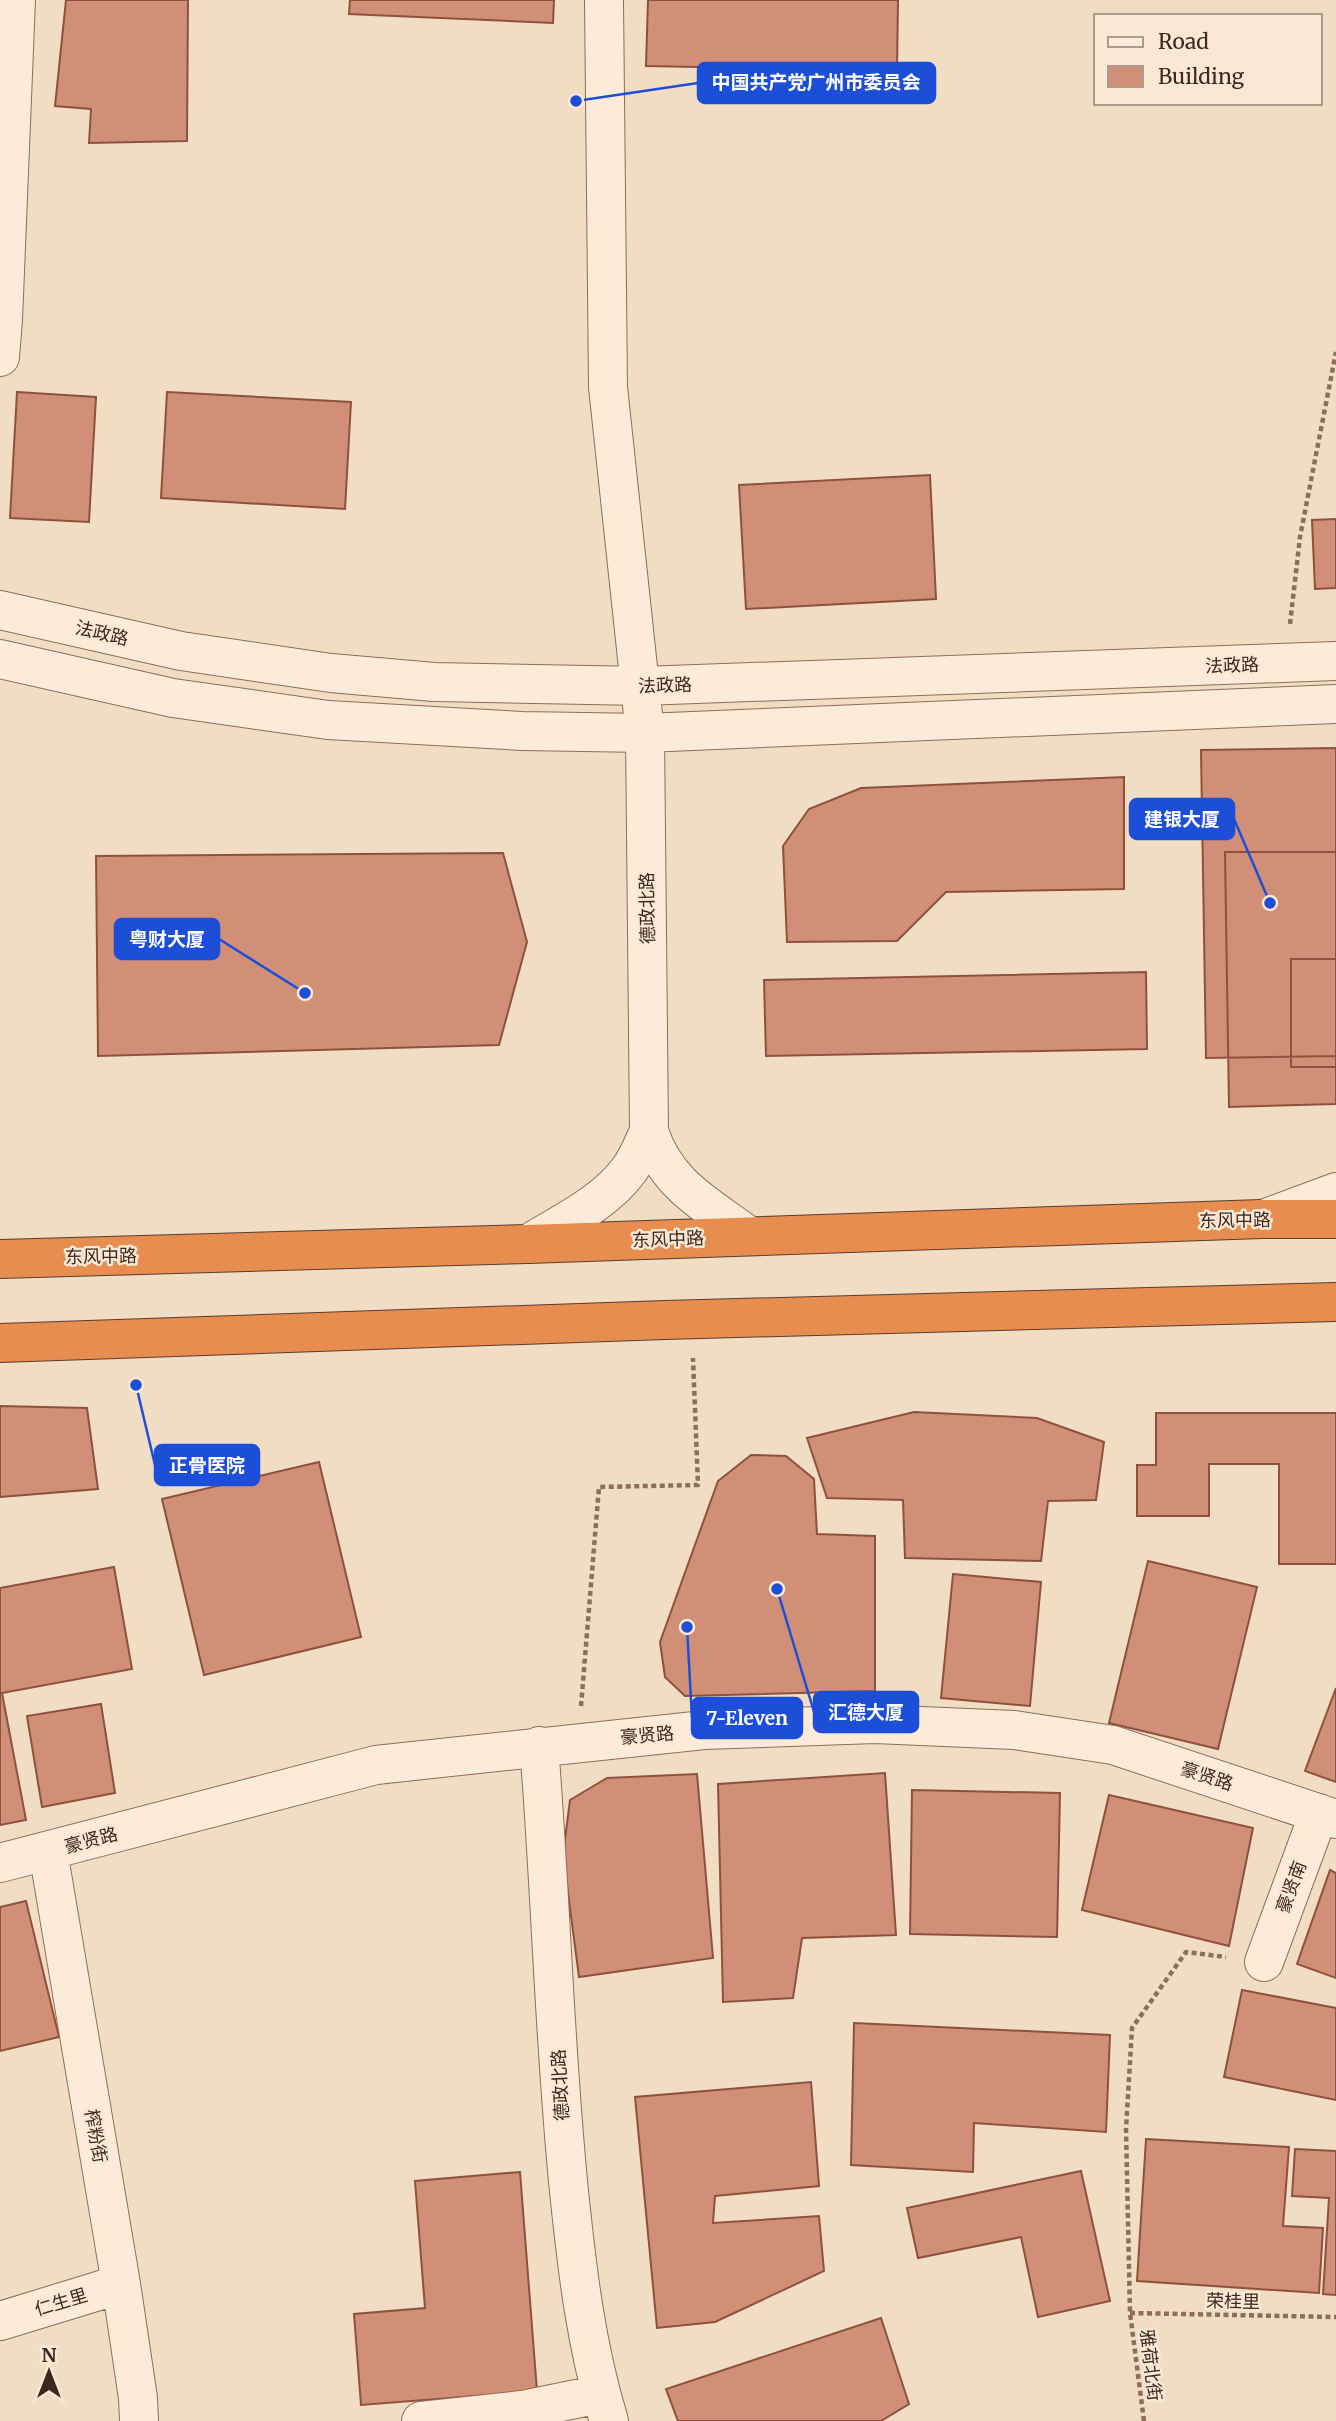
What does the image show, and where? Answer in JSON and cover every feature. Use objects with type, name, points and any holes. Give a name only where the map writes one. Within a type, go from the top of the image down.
[{"type":"highway","points":[[1262,1219],[1336,1200]]},
{"type":"highway","name":"东风中路","points":[[0,1259],[1262,1219],[1336,1220]]},
{"type":"highway","points":[[0,1343],[691,1320],[1336,1303]]},
{"type":"street","points":[[0,357],[4,320],[16,0]]},
{"type":"street","name":"德政北路","points":[[604,0],[608,387],[645,733],[649,1131]]},
{"type":"street","name":"法政路","points":[[0,610],[181,651],[331,673],[434,682],[642,686],[1336,661]]},
{"type":"street","points":[[0,659],[173,698],[328,720],[522,731],[645,733],[1336,704]]},
{"type":"street","points":[[649,1131],[655,1149],[670,1174],[691,1194],[749,1236]]},
{"type":"street","points":[[528,1244],[594,1203],[612,1188],[629,1171],[649,1131]]},
{"type":"street","points":[[1262,1219],[1336,1192]]},
{"type":"street","name":"豪贤路","points":[[0,1863],[376,1765],[704,1730],[875,1724],[1014,1730],[1113,1745],[1327,1816]]},
{"type":"street","name":"德政北路","points":[[539,1746],[563,2128],[580,2298],[605,2408]]},
{"type":"street","name":"豪贤南","points":[[1264,1962],[1327,1816]]},
{"type":"street","name":"榨粉街","points":[[48,1851],[121,2284],[139,2421]]},
{"type":"street","name":"仁生里","points":[[0,2321],[121,2284]]},
{"type":"street","points":[[421,2421],[522,2410],[605,2408]]},
{"type":"path","points":[[1285,663],[1300,537],[1336,352]]},
{"type":"path","points":[[578,1742],[599,1487],[698,1485],[691,1320]]},
{"type":"path","name":"雅荷北街","points":[[1144,2421],[1130,2313],[1126,2129],[1132,2028],[1186,1952],[1264,1962]]},
{"type":"path","name":"荣桂里","points":[[1130,2313],[1336,2317]]},
{"type":"building","points":[[66,0],[188,0],[187,141],[89,143],[91,109],[55,106]]},
{"type":"building","points":[[350,0],[554,0],[553,23],[349,14]]},
{"type":"building","points":[[648,0],[898,0],[897,71],[646,66]]},
{"type":"building","points":[[17,392],[96,397],[89,522],[10,518]]},
{"type":"building","points":[[167,392],[351,402],[345,509],[161,498]]},
{"type":"building","points":[[930,475],[936,599],[746,609],[739,485]]},
{"type":"building","points":[[1336,519],[1336,588],[1315,589],[1312,520]]},
{"type":"building","points":[[1336,748],[1336,1056],[1206,1058],[1201,750]]},
{"type":"building","points":[[1124,777],[1124,889],[946,892],[897,941],[787,942],[783,846],[809,809],[861,788]]},
{"type":"building","points":[[1225,852],[1336,852],[1336,1104],[1229,1107]]},
{"type":"building","points":[[503,853],[527,942],[499,1045],[98,1056],[96,856]]},
{"type":"building","points":[[1291,959],[1336,959],[1336,1067],[1291,1067]]},
{"type":"building","points":[[1146,972],[1147,1049],[766,1056],[764,980]]},
{"type":"building","points":[[0,1406],[87,1408],[98,1489],[0,1497]]},
{"type":"building","points":[[914,1412],[1037,1418],[1104,1442],[1096,1500],[1048,1501],[1041,1561],[905,1558],[903,1500],[827,1498],[807,1438]]},
{"type":"building","points":[[1156,1413],[1336,1413],[1336,1564],[1279,1564],[1279,1464],[1209,1464],[1209,1516],[1137,1516],[1137,1465],[1156,1465]]},
{"type":"building","points":[[751,1455],[786,1456],[814,1479],[817,1534],[875,1536],[875,1691],[685,1696],[665,1677],[660,1642],[718,1481]]},
{"type":"building","points":[[319,1462],[361,1637],[204,1675],[162,1499]]},
{"type":"building","points":[[1148,1561],[1257,1587],[1218,1749],[1109,1723]]},
{"type":"building","points":[[114,1567],[132,1669],[2,1693],[26,1820],[0,1825],[0,1588]]},
{"type":"building","points":[[953,1574],[1041,1582],[1030,1706],[941,1698]]},
{"type":"building","points":[[1336,1688],[1336,1782],[1305,1771]]},
{"type":"building","points":[[101,1704],[115,1793],[42,1807],[27,1716]]},
{"type":"building","points":[[885,1773],[896,1935],[802,1938],[793,1998],[723,2002],[718,1784]]},
{"type":"building","points":[[697,1774],[713,1958],[579,1977],[563,1855],[570,1800],[607,1778]]},
{"type":"building","points":[[912,1790],[1060,1793],[1057,1937],[910,1934]]},
{"type":"building","points":[[1109,1795],[1253,1828],[1229,1946],[1082,1910]]},
{"type":"building","points":[[1330,1870],[1336,1873],[1336,1978],[1297,1964]]},
{"type":"building","points":[[26,1901],[59,2037],[0,2051],[0,1907]]},
{"type":"building","points":[[1242,1990],[1336,2008],[1336,2100],[1224,2077]]},
{"type":"building","points":[[854,2023],[1110,2035],[1106,2132],[974,2123],[973,2172],[851,2165]]},
{"type":"building","points":[[811,2082],[819,2186],[715,2196],[713,2223],[819,2216],[824,2271],[715,2322],[657,2328],[635,2097]]},
{"type":"building","points":[[1146,2139],[1289,2147],[1283,2226],[1323,2228],[1319,2293],[1137,2281]]},
{"type":"building","points":[[1295,2149],[1336,2151],[1336,2295],[1323,2294],[1329,2198],[1292,2196]]},
{"type":"building","points":[[1081,2171],[1110,2301],[1038,2317],[1021,2237],[918,2258],[907,2208]]},
{"type":"building","points":[[520,2172],[537,2391],[361,2405],[354,2314],[425,2308],[415,2181]]},
{"type":"building","points":[[881,2318],[909,2404],[881,2421],[678,2421],[666,2389]]},
{"type":"place","name":"中国共产党广州市委员会","points":[[576,101]]},
{"type":"place","name":"建银大厦","points":[[1270,903]]},
{"type":"place","name":"粤财大厦","points":[[305,993]]},
{"type":"place","name":"正骨医院","points":[[136,1385]]},
{"type":"place","name":"汇德大厦","points":[[777,1589]]},
{"type":"place","name":"7-Eleven","points":[[687,1627]]}]
